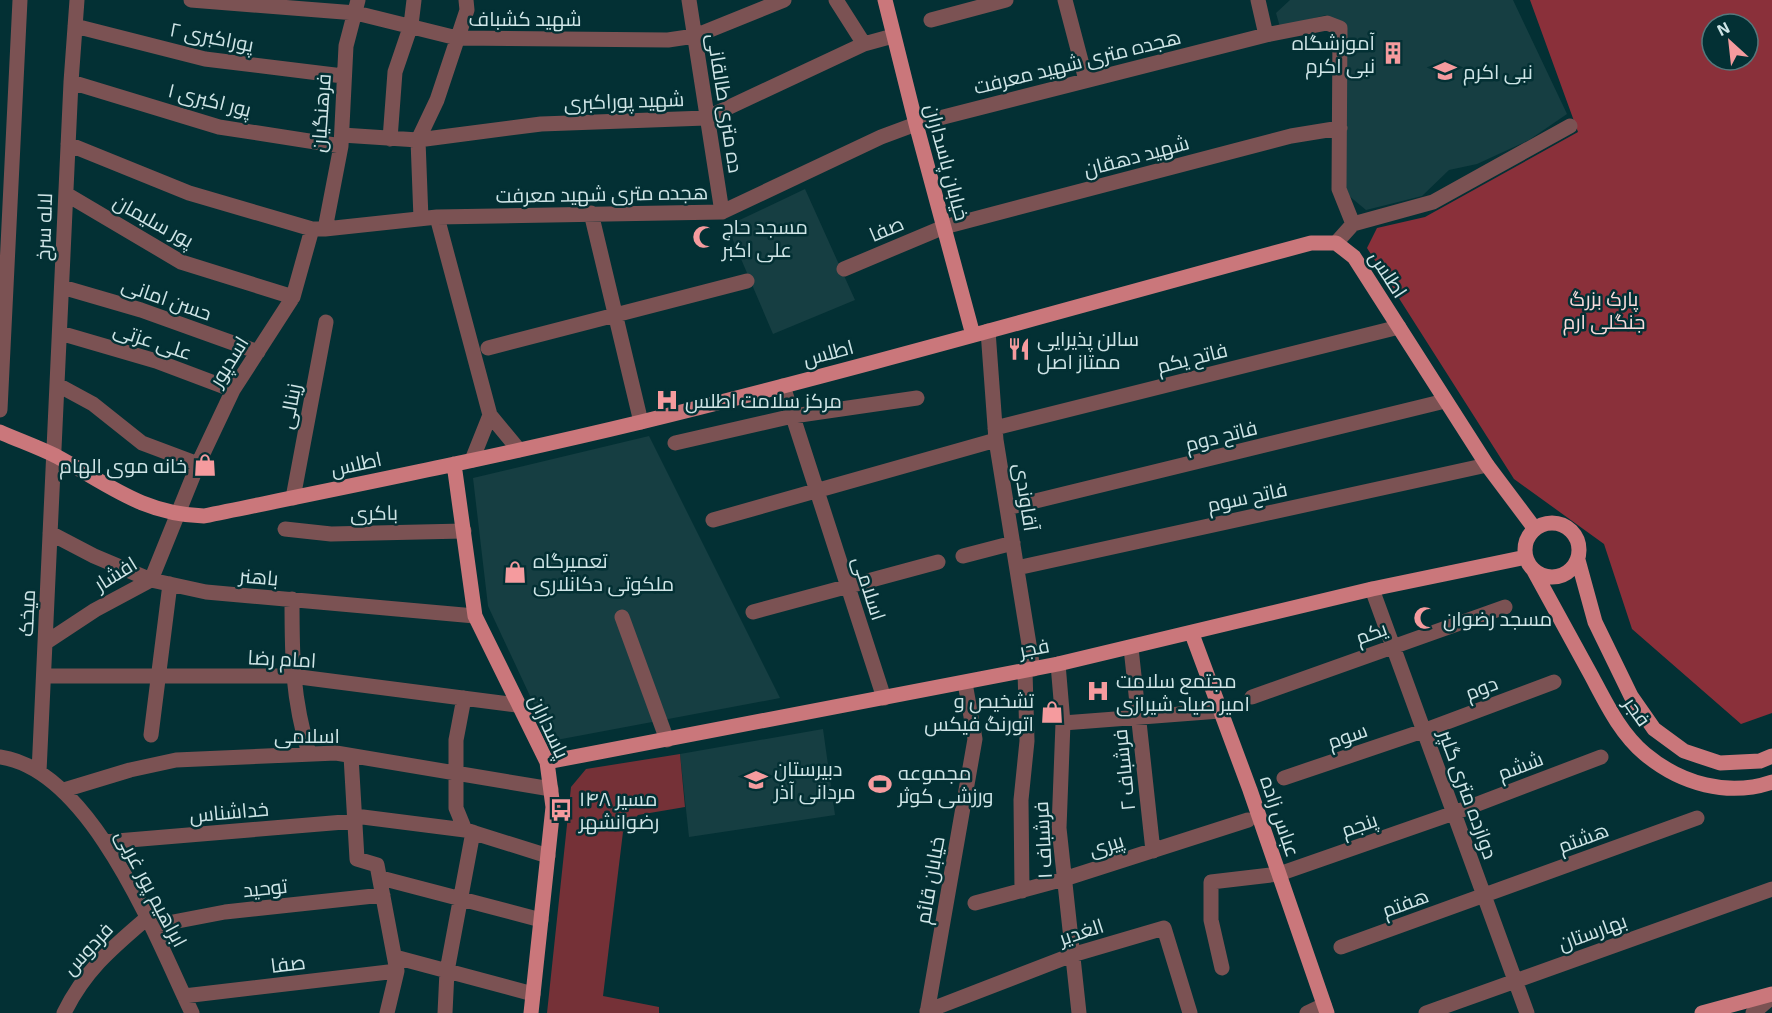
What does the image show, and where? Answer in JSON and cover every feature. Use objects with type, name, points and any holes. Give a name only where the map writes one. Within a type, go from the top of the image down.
[{"type":"main road","name":"خیابان پاسداران","points":[[885,0],[944,227],[980,333]]},
{"type":"main road","name":"اطلس","points":[[0,432],[54,456],[137,503],[178,515],[204,516],[641,422],[783,386],[1311,243],[1336,243],[1354,257],[1445,402],[1487,465],[1535,529]]},
{"type":"main road","name":"پاسداران","points":[[454,464],[475,616],[547,762],[551,789],[553,807],[531,1013]]},
{"type":"main road","points":[[1552,522],[1568,527],[1579,542],[1578,560],[1567,573],[1550,578],[1534,571],[1526,557],[1526,542],[1535,529],[1552,522]]},
{"type":"main road","name":"فجر","points":[[547,762],[1058,664],[1192,634],[1372,589],[1526,557]]},
{"type":"main road","name":"فجر","points":[[1578,560],[1595,622],[1631,696],[1654,729],[1684,751],[1720,763],[1760,761],[1772,756]]},
{"type":"main road","name":"فجر","points":[[1534,571],[1619,724],[1645,754],[1676,774],[1711,788],[1752,789],[1772,782]]},
{"type":"main road","name":"عباس زاده","points":[[1192,634],[1326,1009]]},
{"type":"main road","points":[[1702,1013],[1772,996]]},
{"type":"street","points":[[0,410],[20,0]]},
{"type":"street","name":"لاله سرخ","points":[[54,456],[71,81],[77,0]]},
{"type":"street","name":"شهید کشباف","points":[[191,0],[357,7],[457,38],[668,40],[695,36],[784,0]]},
{"type":"street","points":[[390,139],[395,72],[411,25],[414,0]]},
{"type":"street","points":[[421,219],[418,141],[437,100],[467,10],[466,0]]},
{"type":"street","name":"ده متری طالقانی","points":[[689,0],[722,212]]},
{"type":"street","points":[[836,0],[864,44]]},
{"type":"street","points":[[932,20],[1005,0]]},
{"type":"street","points":[[1065,0],[1086,80]]},
{"type":"street","points":[[1258,0],[1266,35]]},
{"type":"street","name":"فرهنگیان","points":[[318,229],[341,141],[346,46],[357,7]]},
{"type":"street","name":"هجده متری شهید معرفت","points":[[68,144],[189,193],[318,229],[437,218],[722,212],[881,137],[916,124],[1266,35],[1327,22],[1340,28],[1340,128]]},
{"type":"street","name":"پوراکبری ۲","points":[[75,26],[205,59],[343,76]]},
{"type":"street","name":"شهید پوراکبری","points":[[341,141],[390,139],[418,141],[541,124],[706,118],[864,44],[893,36]]},
{"type":"street","name":"پور اکبری ۱","points":[[71,81],[219,127],[341,141]]},
{"type":"street","points":[[1336,243],[1353,224],[1433,202],[1570,126]]},
{"type":"street","points":[[1340,128],[1339,189],[1353,224]]},
{"type":"street","name":"شهید دهقان","points":[[944,227],[1291,136],[1340,128]]},
{"type":"street","name":"پور سلیمان","points":[[66,194],[181,262],[293,297]]},
{"type":"street","points":[[591,213],[641,422]]},
{"type":"street","points":[[437,218],[490,415],[519,450]]},
{"type":"street","name":"صفا","points":[[844,269],[944,227]]},
{"type":"street","name":"اسدپور","points":[[178,515],[198,464],[232,390],[293,297],[318,229]]},
{"type":"street","points":[[488,348],[747,281]]},
{"type":"street","name":"حسن امانی","points":[[62,286],[141,310],[258,352]]},
{"type":"street","name":"زینالی","points":[[293,498],[326,322]]},
{"type":"street","name":"فاتح یکم","points":[[996,434],[1399,327]]},
{"type":"street","name":"علی عزتی","points":[[60,333],[156,361],[232,390]]},
{"type":"street","name":"آقاوندی","points":[[980,333],[1017,568],[1029,670],[1027,741],[1021,800],[1022,891]]},
{"type":"street","points":[[58,385],[93,404],[142,443],[198,464]]},
{"type":"street","name":"اسلامی","points":[[783,386],[884,698]]},
{"type":"street","points":[[675,443],[793,416],[917,398]]},
{"type":"street","name":"فاتح دوم","points":[[1007,508],[1445,402]]},
{"type":"street","points":[[472,460],[490,415]]},
{"type":"street","points":[[713,520],[816,491],[996,434]]},
{"type":"street","name":"میخک","points":[[39,772],[54,456]]},
{"type":"street","name":"فاتح سوم","points":[[1017,568],[1487,465]]},
{"type":"street","name":"افشار","points":[[45,643],[95,610],[151,580],[178,515]]},
{"type":"street","name":"باکری","points":[[285,528],[331,534],[464,531]]},
{"type":"street","name":"باهنر","points":[[50,533],[94,556],[151,580],[206,592],[475,616]]},
{"type":"street","points":[[963,556],[1013,543]]},
{"type":"street","points":[[753,612],[939,562]]},
{"type":"street","points":[[151,735],[170,584]]},
{"type":"street","name":"دوازده متری گلپر","points":[[1372,589],[1527,1013]]},
{"type":"street","points":[[292,599],[292,676],[298,715],[309,754]]},
{"type":"street","name":"یکم","points":[[1252,697],[1505,607]]},
{"type":"street","points":[[622,617],[667,740]]},
{"type":"street","name":"فرشباف ۲","points":[[1131,648],[1153,851]]},
{"type":"street","name":"فرشباف ۱","points":[[1058,664],[1063,723],[1059,828],[1079,1013]]},
{"type":"street","name":"امام رضا","points":[[44,676],[292,676],[517,705]]},
{"type":"street","name":"دوم","points":[[1424,731],[1554,682]]},
{"type":"street","name":"خیابان قائم","points":[[927,1012],[975,739],[965,683]]},
{"type":"street","points":[[445,1013],[447,971],[461,899],[469,831],[456,808],[456,740],[464,698]]},
{"type":"street","points":[[1063,723],[1220,711]]},
{"type":"street","name":"سوم","points":[[1284,778],[1424,731]]},
{"type":"street","name":"اسلامی","points":[[64,790],[130,770],[176,760],[309,754],[351,756],[551,789]]},
{"type":"street","points":[[351,756],[357,859],[377,865],[396,964],[387,1013]]},
{"type":"street","name":"ابراهیم پور غربی","points":[[0,757],[16,759],[64,790],[105,842],[150,922],[192,1013]]},
{"type":"street","name":"ششم","points":[[1454,813],[1601,757]]},
{"type":"street","name":"پنجم","points":[[1222,968],[1211,920],[1211,882],[1279,874],[1454,813]]},
{"type":"street","name":"هشتم","points":[[1484,896],[1697,818]]},
{"type":"street","name":"خداشناس","points":[[105,842],[356,819],[469,831],[548,856]]},
{"type":"street","name":"پیری","points":[[975,903],[1064,879],[1248,820]]},
{"type":"street","points":[[381,878],[541,920]]},
{"type":"street","name":"بهارستان","points":[[1426,1013],[1772,889]]},
{"type":"street","name":"توحید","points":[[150,922],[383,896]]},
{"type":"street","name":"هفتم","points":[[1341,947],[1484,896]]},
{"type":"street","name":"فردوس","points":[[64,1013],[78,985],[107,953],[150,922]]},
{"type":"street","name":"الغدیر","points":[[927,1012],[1072,955],[1164,927],[1190,1013]]},
{"type":"street","name":"صفا","points":[[184,996],[396,964],[447,971],[533,994]]},
{"type":"street","points":[[1753,1013],[1772,996]]},
{"type":"street","points":[[1307,1013],[1326,1009]]},
{"type":"shaded area","name":"نبی اکرم","points":[[1290,0],[1513,0],[1567,114],[1529,140],[1477,164],[1449,170],[1422,196],[1366,210],[1342,190],[1345,24],[1326,15],[1280,27],[1276,13]]},
{"type":"shaded area","points":[[805,189],[855,300],[773,334],[727,226]]},
{"type":"shaded area","points":[[649,436],[780,698],[551,741],[488,606],[473,478]]},
{"type":"shaded area","name":"دبیرستان مردانی آذر","points":[[823,729],[835,815],[689,837],[680,754]]},
{"type":"shaded area","points":[[680,754],[685,807],[638,815],[623,832],[603,996],[659,1007],[659,1013],[547,1013],[571,787],[586,769]]},
{"type":"green space","name":"پارک بزرگ جنگلی ارم","points":[[1530,0],[1772,0],[1772,713],[1741,724],[1632,629],[1604,544],[1514,479],[1367,248],[1377,228],[1425,217],[1578,132]]},
{"type":"place","name":"آموزشگاه نبی اکرم","points":[[1393,53]]},
{"type":"place","name":"نبی اکرم","points":[[1445,71]]},
{"type":"place","name":"مسجد حاج علی اکبر","points":[[704,237]]},
{"type":"place","name":"سالن پذیرایی ممتاز اصل","points":[[1019,349]]},
{"type":"place","name":"مرکز سلامت اطلس","points":[[667,400]]},
{"type":"place","name":"خانه موی الهام","points":[[205,465]]},
{"type":"place","name":"تعمیرگاه ملکوتی دکانلاری","points":[[515,572]]},
{"type":"place","name":"مسجد رضوان","points":[[1425,618]]},
{"type":"place","name":"مجتمع سلامت امیر صیاد شیرازی","points":[[1098,691]]},
{"type":"place","name":"تشخیص و اتورنگ فیکس","points":[[1052,712]]},
{"type":"place","name":"دبیرستان مردانی آذر","points":[[756,780]]},
{"type":"place","name":"مجموعه ورزشی کوثر","points":[[880,784]]},
{"type":"place","name":"مسیر ۱۴۸ رضوانشهر","points":[[561,810]]}]
